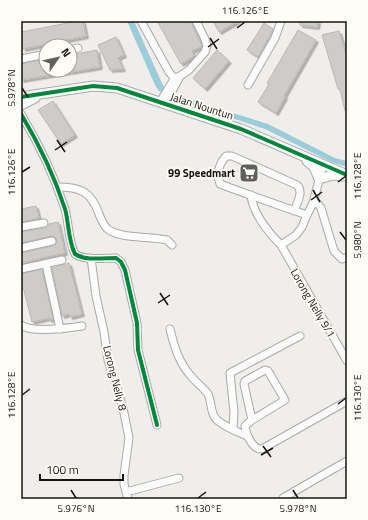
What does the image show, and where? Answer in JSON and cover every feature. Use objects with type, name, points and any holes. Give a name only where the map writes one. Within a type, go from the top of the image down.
[{"type":"street","points":[[141,21],[175,82]]},
{"type":"street","points":[[163,103],[175,82],[189,70],[207,46],[196,21]]},
{"type":"street","points":[[248,85],[276,38],[281,21]]},
{"type":"street","points":[[21,59],[38,56]]},
{"type":"street","name":"Jalan Nountun","points":[[21,97],[93,86],[117,88],[241,129],[347,176]]},
{"type":"street","name":"Jalan Nountun","points":[[21,104],[44,94]]},
{"type":"street","points":[[22,118],[43,153],[57,187],[65,211],[74,252],[78,256],[91,258],[116,258],[121,262],[125,270],[137,323],[138,350],[157,425]]},
{"type":"street","points":[[300,155],[314,167],[319,179]]},
{"type":"street","points":[[294,211],[300,193],[300,188],[297,185],[232,156],[226,156],[222,160],[218,170],[220,184],[294,211],[307,215]]},
{"type":"street","points":[[281,245],[300,232],[313,203],[323,165]]},
{"type":"street","points":[[319,179],[332,175],[347,176]]},
{"type":"street","points":[[57,187],[74,188],[88,194],[92,199],[101,220],[108,230],[120,234],[167,240],[172,245]]},
{"type":"street","name":"Lorong Nelly 9/1","points":[[251,195],[251,200],[264,225],[270,234],[281,245],[347,361]]},
{"type":"street","points":[[313,203],[318,204],[321,208],[334,251],[342,259],[345,258]]},
{"type":"street","points":[[21,227],[44,223]]},
{"type":"street","points":[[21,248],[52,241]]},
{"type":"street","name":"Lorong Nelly 8","points":[[91,258],[96,296],[104,332],[108,360],[123,408],[129,438],[124,475],[124,484],[127,495]]},
{"type":"street","points":[[21,269],[62,260]]},
{"type":"street","points":[[46,264],[60,329]]},
{"type":"street","points":[[21,325],[29,329],[60,329],[82,326]]},
{"type":"street","points":[[170,329],[175,349],[191,376],[208,395],[217,420],[247,436]]},
{"type":"street","points":[[233,429],[234,412],[230,373],[300,336]]},
{"type":"street","points":[[252,420],[244,384],[245,381],[265,370],[268,371],[285,400],[252,420],[245,426],[247,436],[256,448],[262,449],[347,401]]},
{"type":"street","points":[[283,498],[347,461]]},
{"type":"street","points":[[127,495],[178,478]]},
{"type":"water","points":[[127,21],[134,21],[164,87],[176,95],[268,124],[335,158],[347,161],[347,167],[331,162],[265,129],[177,100],[159,91]]},
{"type":"building","points":[[83,21],[86,36],[76,38],[38,38],[38,46],[23,49],[21,32]]},
{"type":"building","points":[[157,21],[191,21],[202,46],[192,51],[194,56],[181,64]]},
{"type":"building","points":[[213,21],[238,21],[219,32]]},
{"type":"building","points":[[300,21],[318,21],[317,27],[300,25]]},
{"type":"building","points":[[264,23],[273,29],[258,57],[247,50]]},
{"type":"building","points":[[298,30],[316,40],[276,113],[258,102],[269,84],[267,83]]},
{"type":"building","points":[[339,31],[347,57],[347,111],[345,111],[340,89],[338,89],[322,35]]},
{"type":"building","points":[[116,37],[124,55],[118,58],[123,69],[110,70],[98,45]]},
{"type":"building","points":[[97,50],[100,67],[78,71],[78,54]]},
{"type":"building","points":[[217,50],[229,61],[205,89],[193,78]]},
{"type":"building","points":[[38,61],[38,77],[21,80],[21,64]]},
{"type":"building","points":[[53,101],[75,135],[61,144],[38,110]]},
{"type":"building","points":[[36,206],[39,218],[21,222],[21,209]]},
{"type":"building","points":[[58,222],[65,253],[21,263],[21,253],[53,246],[56,244],[57,240],[55,237],[51,236],[21,243],[21,232],[45,228],[49,224]]},
{"type":"building","points":[[69,263],[82,314],[70,317],[69,314],[62,316],[52,268]]},
{"type":"building","points":[[42,269],[53,319],[49,320],[49,318],[32,322],[21,274]]},
{"type":"cycle path","points":[[21,97],[93,86],[117,88],[241,129],[347,175]]},
{"type":"cycle path","points":[[21,114],[40,148],[56,184],[65,209],[71,243],[75,254],[84,258],[116,258],[121,262],[125,270],[137,323],[138,350],[157,425]]},
{"type":"place","name":"99 Speedmart","points":[[249,173]]}]
